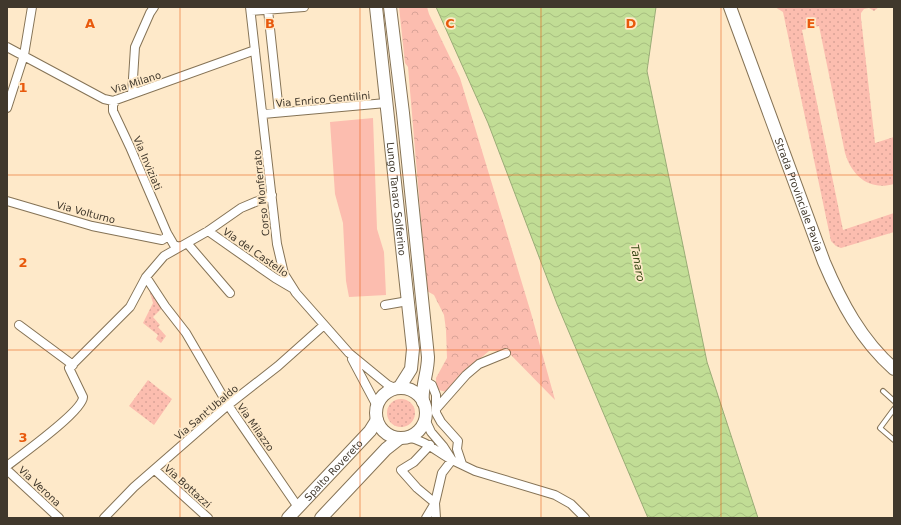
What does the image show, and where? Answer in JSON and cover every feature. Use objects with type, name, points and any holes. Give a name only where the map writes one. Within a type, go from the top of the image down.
[{"type":"main road","name":"Lungo Tanaro Solferino","points":[[376,7],[413,349],[412,364],[409,373],[398,389]]},
{"type":"main road","name":"Lungo Tanaro Solferino","points":[[390,7],[411,182],[428,357],[428,369],[423,392],[423,402]]},
{"type":"main road","name":"Lungo Tanaro Solferino","points":[[394,7],[394,34]]},
{"type":"main road","name":"Strada Provinciale Pavia","points":[[730,7],[833,284],[851,318],[878,352],[894,369]]},
{"type":"main road","points":[[322,518],[386,449],[420,430],[425,419],[426,409],[423,402],[419,396],[413,392],[406,389],[398,389],[390,391],[384,395],[377,406],[376,413],[380,427],[386,434],[393,437],[404,438]]},
{"type":"main road","name":"Spalto Rovereto","points":[[288,518],[370,431],[377,420]]},
{"type":"street","points":[[7,108],[24,55],[32,7]]},
{"type":"street","points":[[132,94],[135,48],[154,7]]},
{"type":"street","points":[[250,9],[268,10],[304,7]]},
{"type":"street","name":"Corso Monferrato","points":[[250,9],[279,255],[284,274],[293,289],[349,353],[388,385],[398,389]]},
{"type":"street","points":[[268,10],[279,112]]},
{"type":"street","name":"Via Milano","points":[[7,47],[104,99],[116,100],[255,50]]},
{"type":"street","name":"Via Inviziati","points":[[116,100],[113,105],[113,111],[130,147],[164,238]]},
{"type":"street","name":"Via Enrico Gentilini","points":[[262,114],[386,103]]},
{"type":"street","points":[[163,257],[208,231],[241,208],[272,195]]},
{"type":"street","name":"Via Volturno","points":[[7,201],[92,226],[164,238]]},
{"type":"street","name":"Via del Castello","points":[[208,231],[293,289]]},
{"type":"street","points":[[164,238],[174,246],[183,245]]},
{"type":"street","points":[[7,466],[69,417],[80,406],[83,399],[69,369],[72,364],[130,307],[146,277],[168,251],[170,246],[164,238]]},
{"type":"street","points":[[183,245],[230,293]]},
{"type":"street","name":"Via Milazzo","points":[[146,277],[165,306],[186,333],[228,405],[298,507]]},
{"type":"street","points":[[385,304],[408,301]]},
{"type":"street","points":[[18,325],[72,364]]},
{"type":"street","name":"Via Sant'Ubaldo","points":[[104,518],[134,487],[228,405],[278,366],[324,325]]},
{"type":"street","name":"Corso Monferrato","points":[[349,353],[370,389],[377,406]]},
{"type":"street","points":[[436,409],[466,375],[479,364],[506,353]]},
{"type":"street","points":[[425,381],[432,385],[436,395],[436,413],[441,422],[458,441],[457,449],[462,464]]},
{"type":"street","points":[[425,419],[431,432],[452,460]]},
{"type":"street","points":[[404,438],[419,440],[430,445],[452,460],[475,471],[555,495],[571,504],[585,518]]},
{"type":"street","points":[[430,445],[414,462],[401,470],[417,488],[435,503]]},
{"type":"street","points":[[436,518],[435,503],[442,473],[452,460]]},
{"type":"street","name":"Via Verona","points":[[7,470],[59,518]]},
{"type":"street","name":"Via Bottazzi","points":[[155,470],[208,518]]},
{"type":"street","points":[[426,518],[435,503]]},
{"type":"lane","points":[[883,391],[894,401]]},
{"type":"lane","points":[[894,409],[880,428],[894,440]]},
{"type":"green space","points":[[399,7],[427,7],[460,78],[531,313],[555,400],[507,351],[489,351],[469,368],[446,392],[436,389],[436,378],[447,358],[446,330],[444,315],[434,295],[427,291],[408,67],[405,63]]},
{"type":"green space","points":[[775,7],[879,7],[874,11],[869,8],[864,9],[861,13],[861,18],[875,143],[894,137],[894,184],[885,186],[869,183],[863,180],[852,169],[845,153],[819,26],[802,30],[843,230],[894,213],[894,232],[841,248],[836,246],[831,241],[783,12]]},
{"type":"green space","points":[[373,118],[377,229],[384,252],[386,295],[349,297],[346,281],[343,223],[335,194],[330,122]]},
{"type":"green space","points":[[147,283],[162,308],[153,317],[160,325],[158,327],[166,336],[161,343],[156,339],[158,335],[143,323],[153,303]]},
{"type":"green space","points":[[148,380],[172,399],[154,425],[129,406]]},
{"type":"green space","points":[[401,399],[411,403],[415,413],[411,423],[401,427],[391,423],[387,413],[391,403]]},
{"type":"water","name":"Tanaro","points":[[436,7],[656,7],[647,71],[707,362],[758,518],[648,518],[557,304],[488,123]]}]
